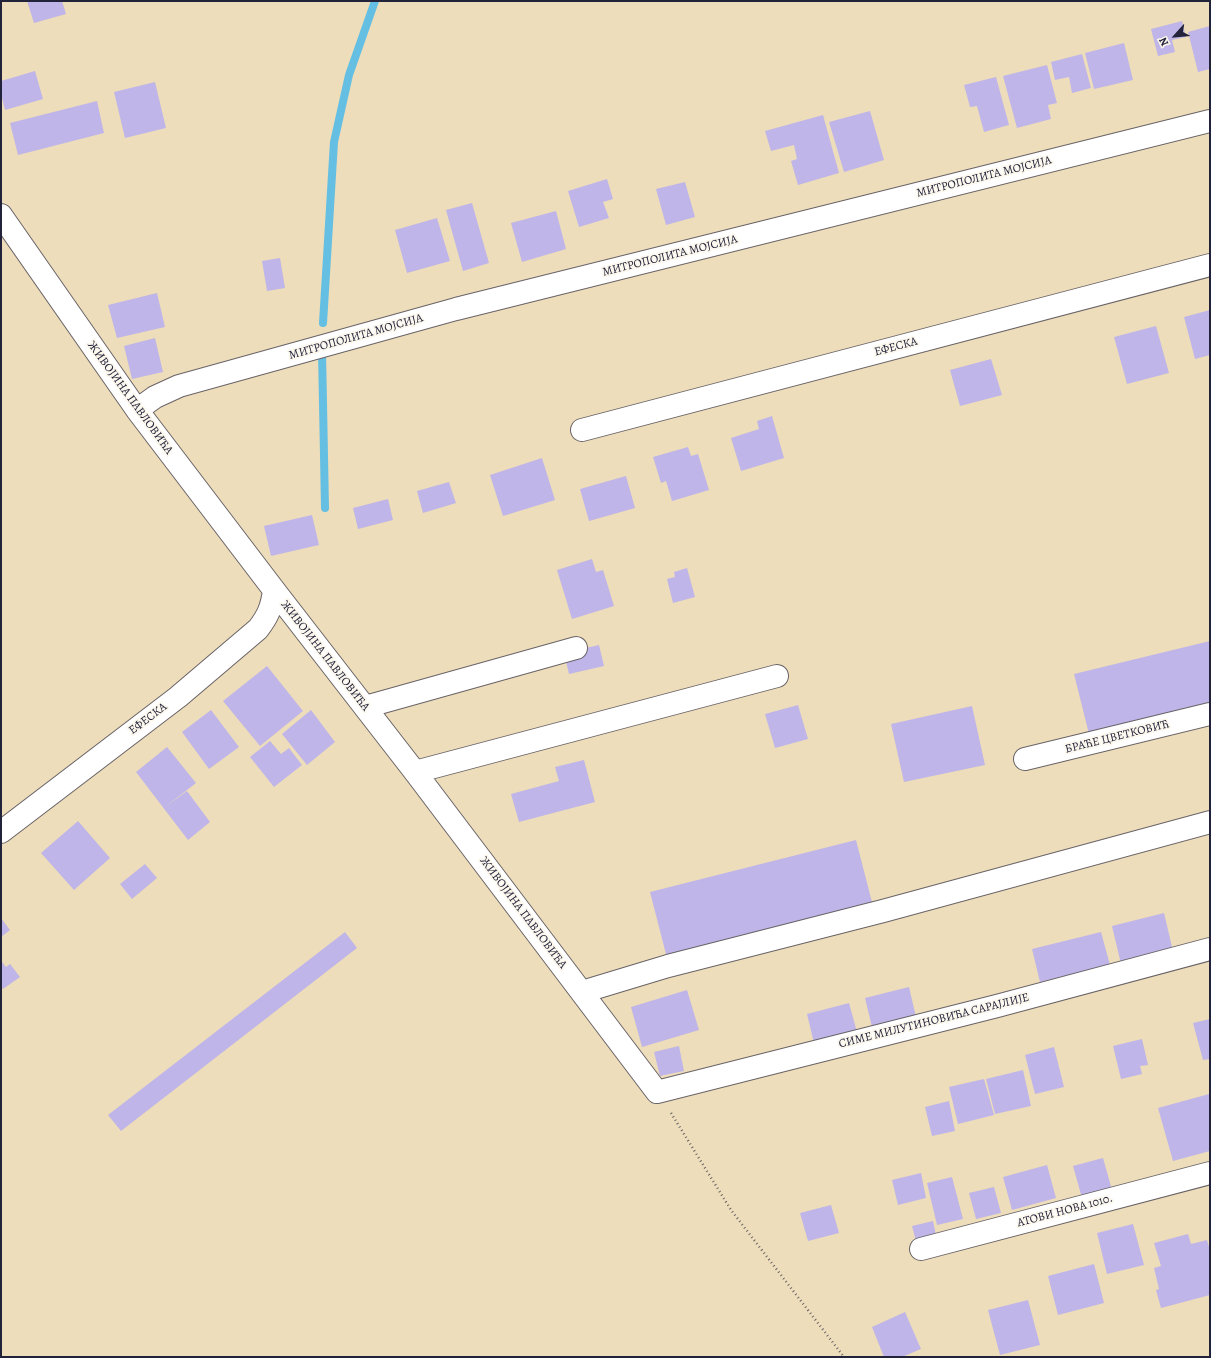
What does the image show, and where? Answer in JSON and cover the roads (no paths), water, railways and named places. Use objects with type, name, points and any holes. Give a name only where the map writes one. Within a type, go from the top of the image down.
[{"type":"street","name":"МИТРОПОЛИТА МОЈСИЈА","points":[[137,410],[155,397],[179,386],[456,309],[1210,121]]},
{"type":"street","name":"ЖИВОЈИНА ПАВЛОВИЋА","points":[[1,215],[137,410],[415,772],[657,1092]]},
{"type":"street","name":"ЕФЕСКА","points":[[582,430],[1210,265]]},
{"type":"street","name":"ЕФЕСКА","points":[[1,832],[178,697],[258,629],[266,618],[272,605],[274,590]]},
{"type":"street","points":[[365,707],[576,648]]},
{"type":"street","points":[[415,772],[778,676]]},
{"type":"street","name":"БРАЋЕ ЦВЕТКОВИЋ","points":[[1025,759],[1210,714]]},
{"type":"street","points":[[582,992],[668,966],[883,911],[1210,822]]},
{"type":"street","name":"СИМЕ МИЛУТИНОВИЋА САРАЈЛИЈЕ","points":[[657,1092],[990,1008],[1210,949]]},
{"type":"street","name":"АТОВИ НОВА 1010.","points":[[921,1249],[1210,1173]]},
{"type":"waterway","points":[[323,323],[334,142],[349,75],[375,1]]},
{"type":"waterway","points":[[322,351],[325,508]]}]
